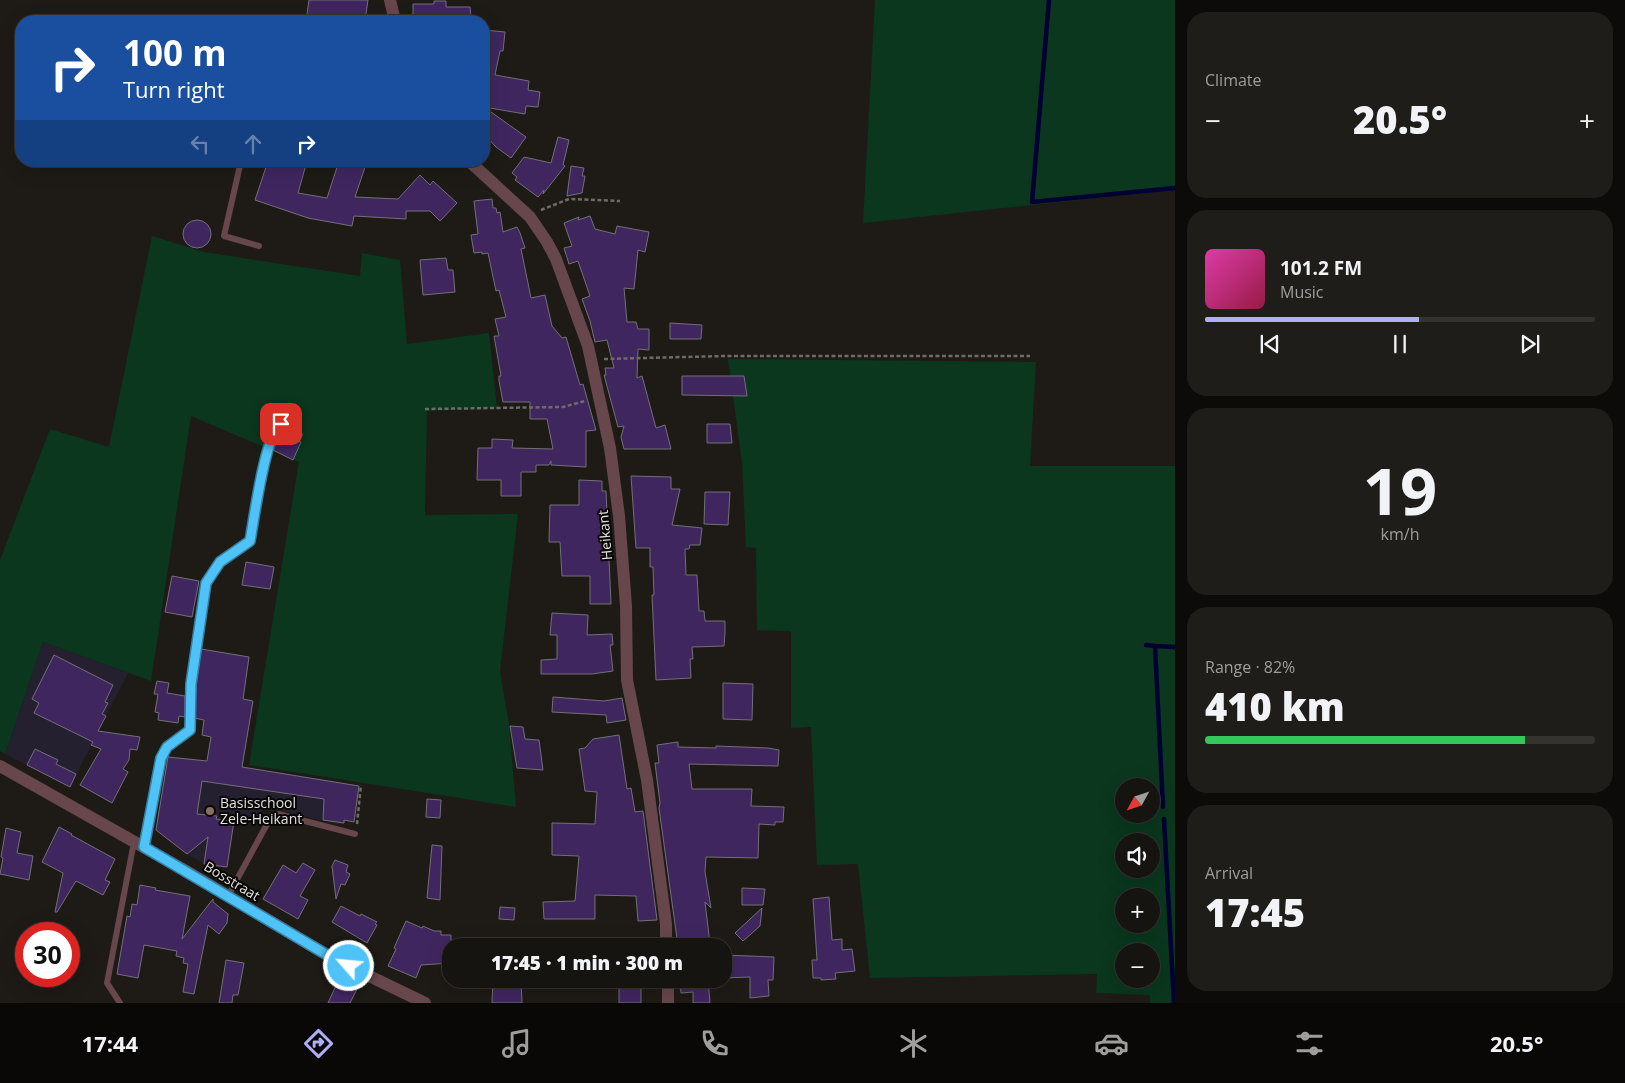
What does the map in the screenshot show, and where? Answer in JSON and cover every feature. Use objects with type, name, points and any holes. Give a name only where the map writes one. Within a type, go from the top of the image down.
[{"type":"street","points":[[390,0],[394,15]]},
{"type":"street","name":"Heikant","points":[[476,167],[530,217],[547,242],[556,259],[588,346],[610,448],[619,516],[626,606],[626,680],[647,780],[666,924],[666,938]]},
{"type":"street","name":"Bosstraat","points":[[0,766],[139,844],[334,959],[425,1003]]},
{"type":"street","points":[[668,988],[668,1003]]},
{"type":"lane","points":[[240,167],[224,236],[260,246]]},
{"type":"lane","points":[[120,1003],[107,984],[161,758],[167,747],[190,730],[191,684],[206,583],[220,562],[250,541],[267,449],[277,427],[281,424],[300,435]]},
{"type":"lane","points":[[228,896],[272,815],[278,814],[355,834]]},
{"type":"path","points":[[546,206],[569,199],[620,201]]},
{"type":"path","points":[[590,359],[724,356],[1030,356]]},
{"type":"path","points":[[425,409],[563,407],[599,397]]},
{"type":"path","points":[[355,834],[361,785]]},
{"type":"shaded area","points":[[43,642],[128,673],[70,787],[5,754]]},
{"type":"shaded area","name":"Basisschool Zele-Heikant","points":[[168,756],[359,786],[354,822],[344,820],[344,824],[337,824],[265,807],[252,821],[214,815],[211,817],[204,864],[187,854],[156,830]]},
{"type":"green space","points":[[875,0],[1175,0],[1175,190],[863,223]]},
{"type":"green space","points":[[152,236],[204,252],[360,276],[362,253],[400,260],[407,344],[489,333],[497,408],[427,411],[425,515],[518,514],[500,671],[509,724],[516,807],[249,765],[299,462],[191,416],[151,681],[43,642],[5,754],[0,751],[0,560],[50,429],[109,447]]},
{"type":"green space","points":[[728,359],[1036,362],[1030,466],[1175,466],[1175,1003],[1150,1003],[1150,995],[1096,993],[1097,974],[870,978],[858,864],[817,865],[811,727],[791,728],[791,631],[757,630],[756,548],[746,547],[742,463]]},
{"type":"building","points":[[309,0],[368,0],[366,15],[307,15]]},
{"type":"building","points":[[434,1],[446,1],[446,7],[470,7],[471,15],[413,15],[413,4],[434,4]]},
{"type":"building","points":[[490,31],[505,32],[503,51],[500,51],[495,75],[529,81],[528,90],[540,92],[538,107],[526,106],[525,114],[490,108]]},
{"type":"building","points":[[490,111],[526,137],[511,158],[490,140]]},
{"type":"building","points":[[558,137],[569,140],[563,165],[565,166],[543,194],[544,190],[538,197],[515,180],[517,177],[512,173],[524,157],[551,163]]},
{"type":"building","points":[[571,166],[584,168],[582,176],[585,176],[582,193],[567,196]]},
{"type":"building","points":[[266,167],[305,167],[298,193],[327,198],[337,167],[365,167],[355,197],[398,199],[420,175],[430,185],[433,181],[457,203],[440,221],[430,211],[406,211],[406,219],[354,216],[352,226],[308,218],[255,200]]},
{"type":"building","points":[[492,199],[493,208],[496,208],[497,213],[500,212],[503,232],[517,227],[520,233],[525,248],[521,249],[531,298],[545,295],[552,326],[562,338],[566,337],[580,385],[583,384],[596,430],[586,431],[586,467],[551,465],[551,461],[549,465],[536,465],[536,472],[521,472],[521,496],[501,496],[501,480],[477,480],[478,448],[492,448],[492,439],[513,440],[512,448],[553,449],[547,419],[530,419],[530,402],[503,402],[499,381],[499,376],[501,376],[494,336],[499,336],[495,319],[506,317],[499,290],[496,291],[488,253],[474,253],[471,235],[478,234],[474,201]]},
{"type":"building","points":[[590,216],[595,229],[615,234],[617,226],[649,232],[645,252],[638,250],[634,289],[624,288],[627,322],[636,322],[638,329],[649,329],[649,350],[638,349],[637,378],[642,376],[656,428],[665,425],[671,449],[624,449],[621,437],[624,426],[618,427],[604,375],[606,375],[605,368],[614,368],[607,340],[595,342],[582,299],[590,296],[578,261],[569,264],[564,248],[572,246],[564,223],[579,217],[578,220]]},
{"type":"building","points":[[197,220],[207,224],[211,234],[207,244],[197,248],[187,244],[183,234],[187,224]]},
{"type":"building","points":[[446,258],[448,270],[453,270],[455,292],[423,295],[420,260]]},
{"type":"building","points":[[670,323],[702,325],[701,339],[670,339]]},
{"type":"building","points":[[682,376],[744,376],[747,396],[682,395]]},
{"type":"building","points":[[707,424],[730,424],[732,443],[707,443]]},
{"type":"building","points":[[282,432],[301,442],[293,460],[273,450]]},
{"type":"building","points":[[631,476],[671,477],[671,489],[680,489],[672,525],[702,528],[700,545],[690,545],[689,549],[685,549],[686,575],[697,575],[699,611],[704,611],[705,621],[725,621],[724,646],[692,647],[693,659],[690,659],[691,678],[656,680],[652,595],[654,595],[653,567],[650,567],[650,548],[636,548]]},
{"type":"building","points":[[579,480],[602,481],[602,491],[606,491],[611,604],[590,604],[590,576],[562,576],[560,542],[549,542],[550,505],[579,505]]},
{"type":"building","points":[[705,492],[730,492],[728,525],[704,524]]},
{"type":"building","points":[[246,562],[274,567],[270,589],[242,585]]},
{"type":"building","points":[[172,576],[199,581],[192,617],[165,612]]},
{"type":"building","points":[[552,613],[588,615],[587,635],[612,634],[613,645],[610,645],[613,671],[592,674],[541,674],[541,660],[557,659],[557,635],[550,635]]},
{"type":"building","points":[[201,649],[249,657],[243,699],[253,701],[242,767],[359,786],[354,822],[344,820],[344,823],[323,820],[324,799],[202,781],[197,814],[217,816],[216,819],[234,821],[227,867],[204,864],[208,837],[187,854],[156,830],[168,757],[207,761],[211,737],[202,735],[204,720],[194,718]]},
{"type":"building","points":[[54,655],[113,685],[105,702],[108,703],[102,714],[106,716],[98,731],[140,737],[137,750],[130,749],[129,760],[123,769],[128,772],[112,803],[80,785],[101,749],[91,745],[93,742],[34,713],[39,703],[32,699]]},
{"type":"building","points":[[157,681],[169,683],[167,693],[185,696],[185,717],[179,716],[178,723],[158,720],[159,713],[155,712],[158,694],[154,694]]},
{"type":"building","points":[[723,683],[753,684],[752,720],[723,719]]},
{"type":"building","points":[[553,697],[604,701],[622,698],[626,720],[607,723],[606,715],[552,712]]},
{"type":"building","points":[[510,726],[523,727],[525,739],[539,740],[543,770],[517,768]]},
{"type":"building","points":[[619,735],[627,789],[631,788],[635,812],[643,811],[657,920],[638,921],[636,896],[595,895],[595,919],[544,919],[543,902],[575,901],[579,856],[552,855],[552,823],[595,824],[597,792],[585,791],[579,749],[585,748],[593,739]]},
{"type":"building","points":[[678,742],[678,747],[716,748],[716,746],[779,750],[778,766],[689,764],[692,789],[752,789],[751,806],[784,807],[783,822],[775,822],[775,825],[759,824],[758,858],[706,857],[705,872],[711,908],[705,902],[709,938],[677,938],[659,808],[655,763],[659,763],[657,745]]},
{"type":"building","points":[[35,749],[58,760],[56,764],[76,774],[70,787],[27,765]]},
{"type":"building","points":[[427,799],[441,800],[440,818],[426,817]]},
{"type":"building","points":[[59,827],[115,859],[105,880],[110,882],[103,895],[76,881],[57,912],[55,912],[63,873],[42,862]]},
{"type":"building","points":[[6,828],[21,832],[17,853],[33,856],[29,880],[0,874]]},
{"type":"building","points":[[432,845],[442,846],[440,900],[427,898]]},
{"type":"building","points":[[335,860],[348,865],[346,872],[350,874],[345,885],[341,884],[336,899],[332,866]]},
{"type":"building","points":[[303,863],[315,870],[300,896],[308,900],[298,919],[263,899],[283,865],[296,873]]},
{"type":"building","points":[[140,885],[156,888],[155,890],[190,896],[182,939],[213,899],[213,902],[228,914],[227,923],[219,934],[208,925],[194,994],[183,992],[188,964],[183,963],[184,958],[176,956],[177,951],[144,945],[138,978],[117,974],[127,916],[130,917],[132,904],[137,905]]},
{"type":"building","points":[[742,888],[765,889],[763,905],[742,905]]},
{"type":"building","points":[[829,897],[832,940],[842,939],[842,950],[852,949],[855,971],[835,973],[836,979],[821,980],[821,978],[813,978],[812,960],[817,960],[813,899]]},
{"type":"building","points":[[341,906],[377,922],[367,943],[332,922]]},
{"type":"building","points":[[500,907],[515,908],[514,920],[499,919]]},
{"type":"building","points":[[762,908],[760,926],[743,941],[735,933]]},
{"type":"building","points":[[406,921],[422,928],[423,926],[434,931],[441,931],[441,935],[451,935],[451,938],[442,938],[442,964],[421,965],[416,978],[388,966],[396,949],[394,948]]},
{"type":"building","points":[[732,955],[774,957],[773,980],[768,980],[769,996],[750,998],[750,977],[732,978]]},
{"type":"building","points":[[226,960],[244,963],[238,995],[233,995],[232,1003],[219,1003]]},
{"type":"building","points":[[359,980],[361,981],[350,1003],[328,1003],[338,981],[348,985]]},
{"type":"building","points":[[493,988],[521,988],[522,1003],[492,1003]]},
{"type":"building","points":[[619,988],[641,988],[641,1003],[619,1003]]},
{"type":"building","points":[[681,988],[709,988],[710,1003],[693,1003],[693,992],[681,993]]},
{"type":"waterway","points":[[1049,0],[1032,202],[1175,188]]},
{"type":"waterway","points":[[1146,645],[1155,646]]},
{"type":"waterway","points":[[1163,807],[1155,646],[1175,647]]},
{"type":"waterway","points":[[1164,819],[1174,1003]]},
{"type":"place","name":"Basisschool Zele-Heikant","points":[[210,811]]},
{"type":"route","points":[[281,424],[277,427],[267,449],[250,541],[220,562],[206,583],[191,684],[190,730],[167,747],[161,758],[144,847],[349,966]]}]
